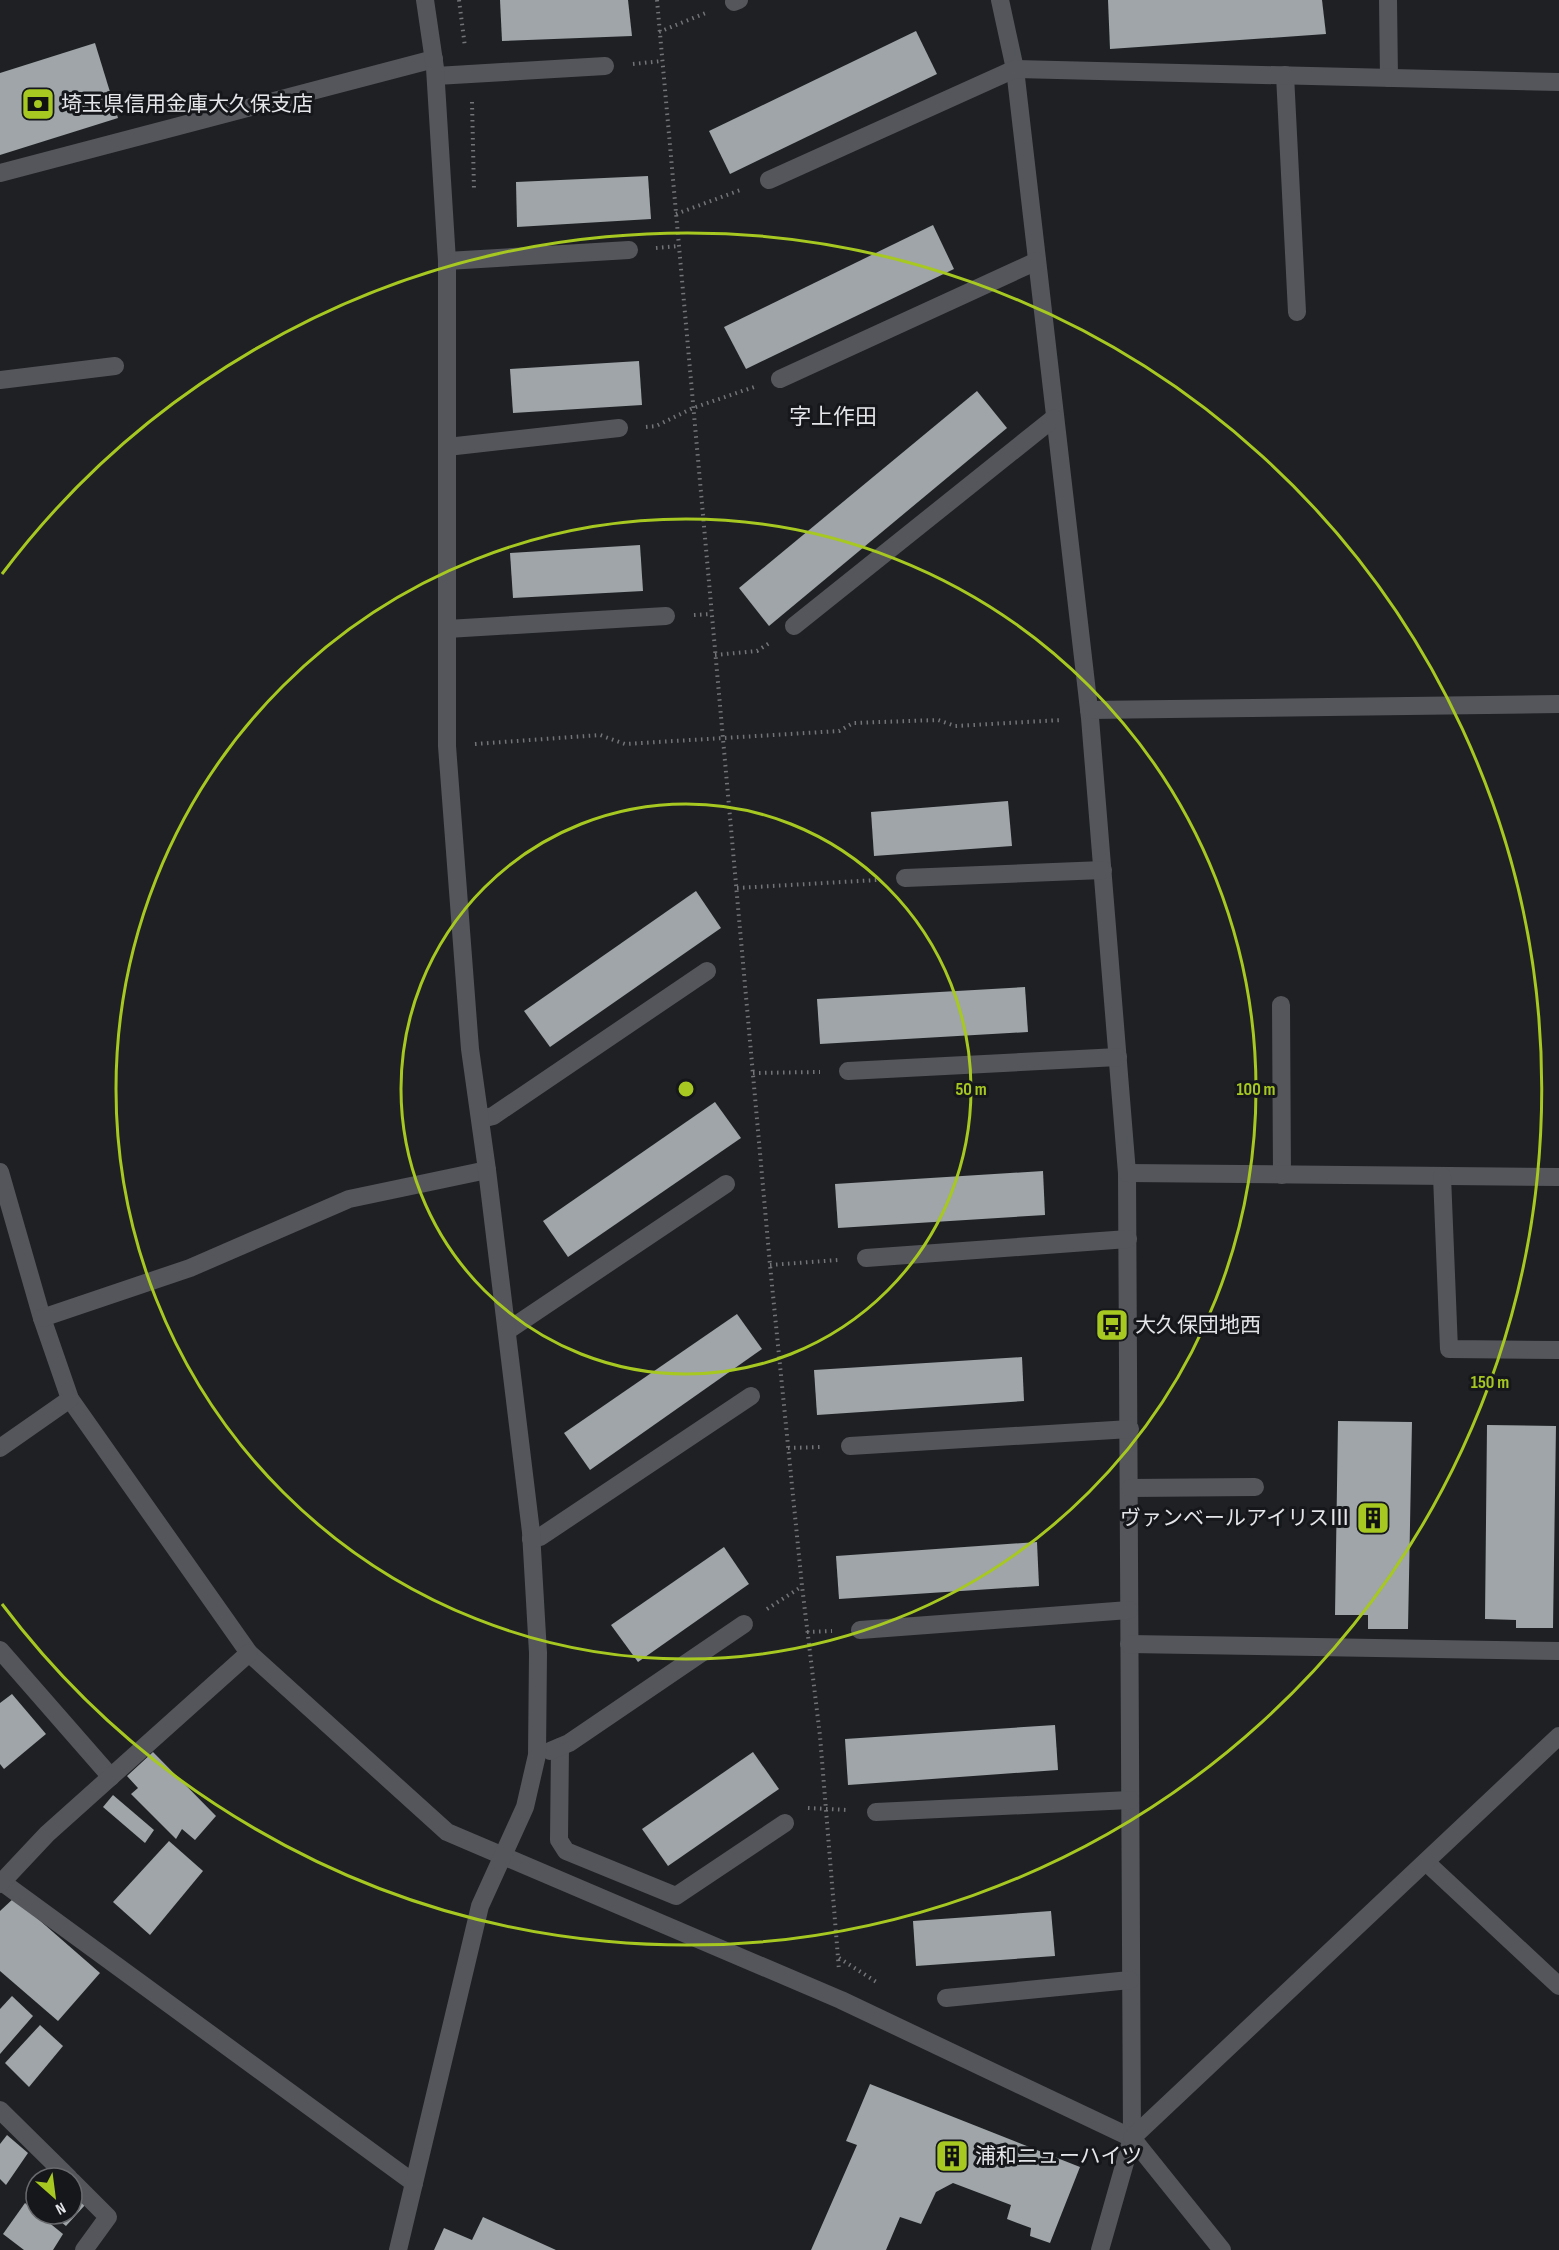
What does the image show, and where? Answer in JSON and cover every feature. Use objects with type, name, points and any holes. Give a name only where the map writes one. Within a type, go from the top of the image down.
[{"type":"street","points":[[398,2250],[480,1906],[501,1855],[525,1807],[537,1755],[538,1653],[531,1539],[481,1119],[470,1049],[447,746],[447,261],[435,68],[425,0]]},
{"type":"street","points":[[1000,0],[1015,69],[1089,714],[1128,1173],[1132,2138],[1100,2250]]},
{"type":"street","points":[[1388,0],[1389,78]]},
{"type":"street","points":[[0,173],[435,68],[470,74],[605,66]]},
{"type":"street","points":[[769,180],[1015,69],[1559,82]]},
{"type":"street","points":[[1285,75],[1297,312]]},
{"type":"street","points":[[447,261],[628,250]]},
{"type":"street","points":[[780,379],[1036,261]]},
{"type":"street","points":[[0,380],[116,366]]},
{"type":"street","points":[[794,626],[1054,418]]},
{"type":"street","points":[[447,447],[619,428]]},
{"type":"street","points":[[447,629],[666,616]]},
{"type":"street","points":[[1089,714],[1559,704]]},
{"type":"street","points":[[905,878],[1103,870]]},
{"type":"street","points":[[481,1119],[493,1116],[707,971]]},
{"type":"street","points":[[1281,1005],[1282,1175]]},
{"type":"street","points":[[848,1071],[1118,1057]]},
{"type":"street","points":[[42,1318],[190,1268],[349,1199],[487,1170]]},
{"type":"street","points":[[0,1172],[42,1318],[70,1399],[249,1653],[447,1832],[841,2000],[1132,2138],[1222,2250]]},
{"type":"street","points":[[1128,1173],[1559,1177]]},
{"type":"street","points":[[1442,1176],[1449,1348],[1559,1350]]},
{"type":"street","points":[[507,1331],[726,1184]]},
{"type":"street","points":[[866,1258],[1128,1239]]},
{"type":"street","points":[[531,1539],[540,1537],[751,1396]]},
{"type":"street","points":[[0,1448],[70,1399]]},
{"type":"street","points":[[850,1446],[1130,1429]]},
{"type":"street","points":[[1130,1488],[1255,1487]]},
{"type":"street","points":[[860,1630],[1129,1610]]},
{"type":"street","points":[[537,1755],[569,1743],[744,1624]]},
{"type":"street","points":[[1129,1644],[1559,1651]]},
{"type":"street","points":[[0,1650],[111,1777]]},
{"type":"street","points":[[249,1653],[47,1834],[1,1883],[414,2183]]},
{"type":"street","points":[[1132,2138],[1427,1863],[1559,1736]]},
{"type":"street","points":[[560,1747],[559,1840],[566,1851],[676,1896],[784,1823]]},
{"type":"street","points":[[876,1812],[1130,1800]]},
{"type":"street","points":[[1427,1863],[1559,1986]]},
{"type":"street","points":[[946,1998],[1130,1980]]},
{"type":"street","points":[[0,2110],[56,2166]]},
{"type":"street","points":[[84,2194],[108,2217],[84,2250]]},
{"type":"path","points":[[459,0],[470,74],[474,123],[474,202]]},
{"type":"path","points":[[657,0],[770,1265],[801,1586],[820,1736],[841,2000]]},
{"type":"path","points":[[659,32],[736,1]]},
{"type":"path","points":[[676,214],[769,180]]},
{"type":"path","points":[[619,428],[656,426],[693,408],[780,379]]},
{"type":"path","points":[[715,655],[757,651],[794,626]]},
{"type":"path","points":[[447,746],[600,735],[625,744],[839,730],[854,723],[938,720],[955,726],[1089,714]]},
{"type":"path","points":[[476,732],[477,756]]},
{"type":"path","points":[[737,888],[905,878]]},
{"type":"path","points":[[753,1073],[848,1071]]},
{"type":"path","points":[[770,1265],[866,1258]]},
{"type":"path","points":[[788,1448],[850,1446]]},
{"type":"path","points":[[744,1624],[801,1586]]},
{"type":"path","points":[[784,1823],[809,1806],[876,1812]]},
{"type":"path","points":[[839,1958],[885,1987]]},
{"type":"building","points":[[500,0],[628,0],[632,36],[502,41]]},
{"type":"building","points":[[1108,0],[1322,0],[1326,34],[1110,49]]},
{"type":"building","points":[[916,31],[937,74],[730,174],[709,131]]},
{"type":"building","points":[[95,43],[118,118],[0,155],[0,73]]},
{"type":"building","points":[[648,176],[651,219],[517,227],[516,182]]},
{"type":"building","points":[[933,225],[954,269],[746,369],[724,327]]},
{"type":"building","points":[[639,361],[642,405],[513,413],[510,369]]},
{"type":"building","points":[[977,391],[1007,428],[769,626],[739,588]]},
{"type":"building","points":[[640,545],[643,591],[513,598],[510,553]]},
{"type":"building","points":[[1008,801],[1012,846],[874,856],[871,812]]},
{"type":"building","points":[[696,891],[721,928],[550,1047],[524,1011]]},
{"type":"building","points":[[1025,987],[1028,1032],[820,1044],[817,999]]},
{"type":"building","points":[[715,1102],[741,1138],[568,1257],[543,1221]]},
{"type":"building","points":[[1043,1171],[1045,1215],[838,1228],[835,1184]]},
{"type":"building","points":[[737,1314],[762,1349],[590,1470],[564,1433]]},
{"type":"building","points":[[1022,1357],[1024,1401],[817,1415],[814,1370]]},
{"type":"building","name":"ヴァンベールアイリスⅢ","points":[[1338,1421],[1412,1422],[1408,1629],[1368,1629],[1368,1615],[1335,1615]]},
{"type":"building","points":[[1487,1425],[1556,1426],[1553,1628],[1516,1628],[1516,1620],[1485,1619]]},
{"type":"building","points":[[1037,1542],[1039,1586],[839,1599],[836,1556]]},
{"type":"building","points":[[724,1547],[749,1584],[638,1662],[611,1625]]},
{"type":"building","points":[[12,1694],[46,1734],[4,1769],[0,1764],[0,1703]]},
{"type":"building","points":[[1055,1725],[1058,1770],[848,1785],[845,1739]]},
{"type":"building","points":[[153,1752],[216,1816],[195,1840],[182,1829],[176,1839],[131,1794],[138,1788],[127,1776]]},
{"type":"building","points":[[753,1752],[779,1789],[668,1866],[642,1829]]},
{"type":"building","points":[[113,1795],[154,1830],[145,1843],[103,1807]]},
{"type":"building","points":[[169,1841],[203,1871],[150,1935],[113,1902]]},
{"type":"building","points":[[14,1898],[100,1973],[58,2021],[0,1971],[0,1911]]},
{"type":"building","points":[[1051,1911],[1055,1956],[916,1966],[913,1921]]},
{"type":"building","points":[[12,1996],[33,2016],[0,2054],[0,2009]]},
{"type":"building","points":[[40,2025],[63,2046],[29,2087],[5,2063]]},
{"type":"building","name":"浦和ニューハイツ","points":[[870,2084],[1080,2167],[1050,2243],[1030,2236],[1031,2228],[1007,2219],[1011,2205],[953,2183],[936,2192],[921,2224],[900,2217],[886,2250],[811,2250],[857,2145],[846,2141]]},
{"type":"building","points":[[7,2135],[28,2153],[6,2185],[0,2179],[0,2144]]},
{"type":"building","points":[[24,2204],[24,2226],[53,2226],[63,2234],[53,2250],[24,2250],[3,2234]]},
{"type":"building","points":[[483,2217],[556,2250],[434,2250],[444,2228],[472,2240]]},
{"type":"place","name":"埼玉県信用金庫大久保支店","points":[[38,104]]},
{"type":"place","name":"大久保団地西","points":[[1112,1325]]},
{"type":"place","name":"ヴァンベールアイリスⅢ","points":[[1373,1518]]},
{"type":"place","name":"浦和ニューハイツ","points":[[952,2156]]},
{"type":"district","name":"字上作田","points":[[833,416]]}]
